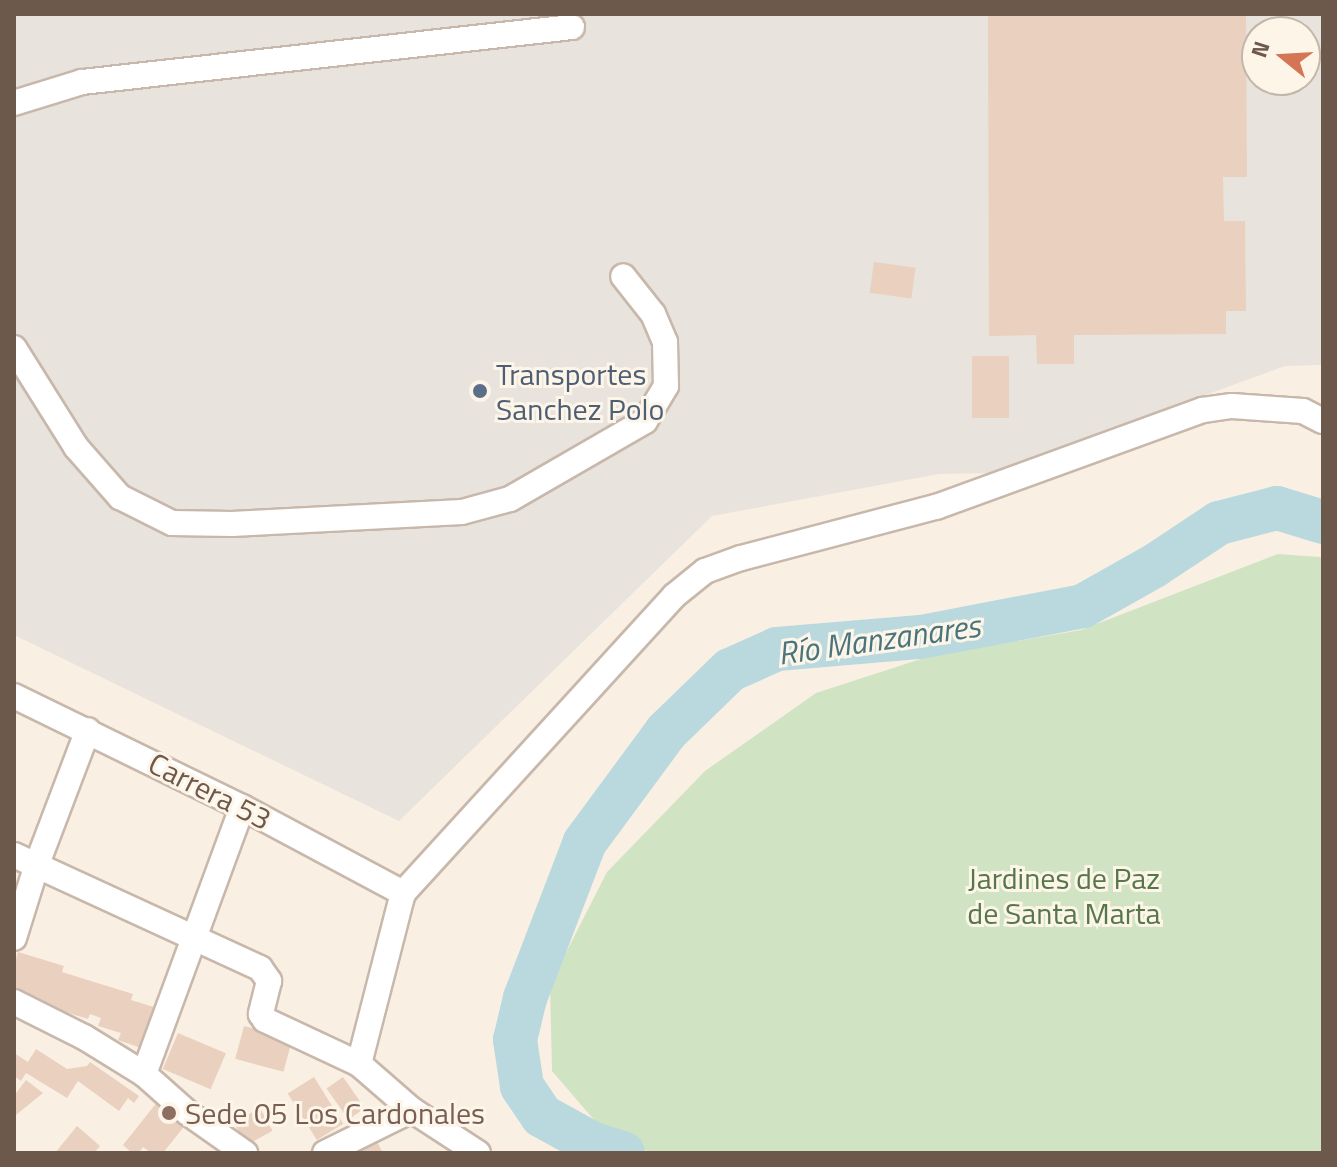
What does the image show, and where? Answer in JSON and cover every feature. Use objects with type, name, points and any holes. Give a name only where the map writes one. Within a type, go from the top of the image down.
[{"type":"street","points":[[14,103],[82,82],[572,27]]},
{"type":"street","points":[[14,348],[76,447],[120,497],[172,523],[232,524],[462,512],[510,499],[645,421],[666,386],[665,342],[653,314],[623,276]]},
{"type":"street","points":[[359,1064],[403,893],[674,596],[705,571],[741,558],[936,507],[1203,410],[1232,406],[1303,411],[1323,421]]},
{"type":"street","name":"Carrera 53","points":[[14,696],[242,807],[403,893]]},
{"type":"street","points":[[14,938],[37,864],[88,730]]},
{"type":"street","points":[[144,1074],[242,807]]},
{"type":"street","points":[[14,855],[266,973],[269,981],[261,1014],[271,1025],[359,1064],[412,1110],[478,1153]]},
{"type":"street","points":[[14,1002],[84,1037],[144,1074],[188,1113],[245,1153]]},
{"type":"street","points":[[325,1153],[412,1110]]},
{"type":"shaded area","name":"Transportes Sanchez Polo","points":[[14,14],[1323,14],[1323,365],[1285,366],[991,473],[939,474],[712,516],[399,821],[14,635]]},
{"type":"green space","name":"Jardines de Paz de Santa Marta","points":[[1278,554],[1320,557],[1323,562],[1323,1153],[651,1153],[601,1128],[552,1071],[550,984],[607,872],[705,771],[816,693],[930,656],[1081,630]]},
{"type":"building","points":[[988,14],[1246,14],[1241,16],[1241,96],[1247,96],[1247,177],[1223,177],[1224,221],[1245,221],[1246,311],[1226,311],[1226,334],[1074,335],[1074,364],[1037,364],[1036,335],[989,336]]},
{"type":"building","points":[[874,262],[916,268],[911,299],[870,293]]},
{"type":"building","points":[[972,356],[1009,356],[1009,418],[972,418]]},
{"type":"building","points":[[18,952],[64,966],[62,972],[133,994],[131,1000],[157,1008],[144,1049],[118,1040],[121,1033],[98,1026],[101,1018],[90,1014],[88,1019],[14,996],[14,966]]},
{"type":"building","points":[[244,1026],[292,1039],[283,1072],[235,1059]]},
{"type":"building","points":[[178,1033],[226,1053],[211,1089],[163,1069]]},
{"type":"building","points":[[36,1049],[67,1069],[87,1066],[90,1062],[139,1096],[134,1103],[128,1098],[119,1111],[78,1081],[67,1098],[26,1073],[21,1081],[14,1076],[14,1053],[28,1062]]},
{"type":"building","points":[[314,1077],[343,1124],[317,1140],[288,1093]]},
{"type":"building","points":[[343,1077],[365,1108],[348,1120],[327,1088]]},
{"type":"building","points":[[26,1080],[43,1093],[16,1115],[14,1096]]},
{"type":"building","points":[[158,1101],[186,1124],[163,1153],[151,1153],[143,1147],[139,1153],[132,1153],[123,1145]]},
{"type":"building","points":[[260,1108],[273,1131],[246,1145],[234,1123]]},
{"type":"building","points":[[77,1126],[100,1146],[94,1153],[55,1153]]},
{"type":"building","points":[[375,1138],[383,1153],[349,1153]]},
{"type":"waterway","name":"Río Manzanares","points":[[623,1153],[593,1144],[542,1116],[522,1086],[515,1040],[525,998],[585,842],[666,732],[730,670],[777,649],[921,637],[1083,606],[1154,566],[1219,523],[1277,508],[1323,522]]},
{"type":"place","name":"Transportes Sanchez Polo","points":[[480,391]]},
{"type":"place","name":"Sede 05 Los Cardonales","points":[[169,1113]]}]
